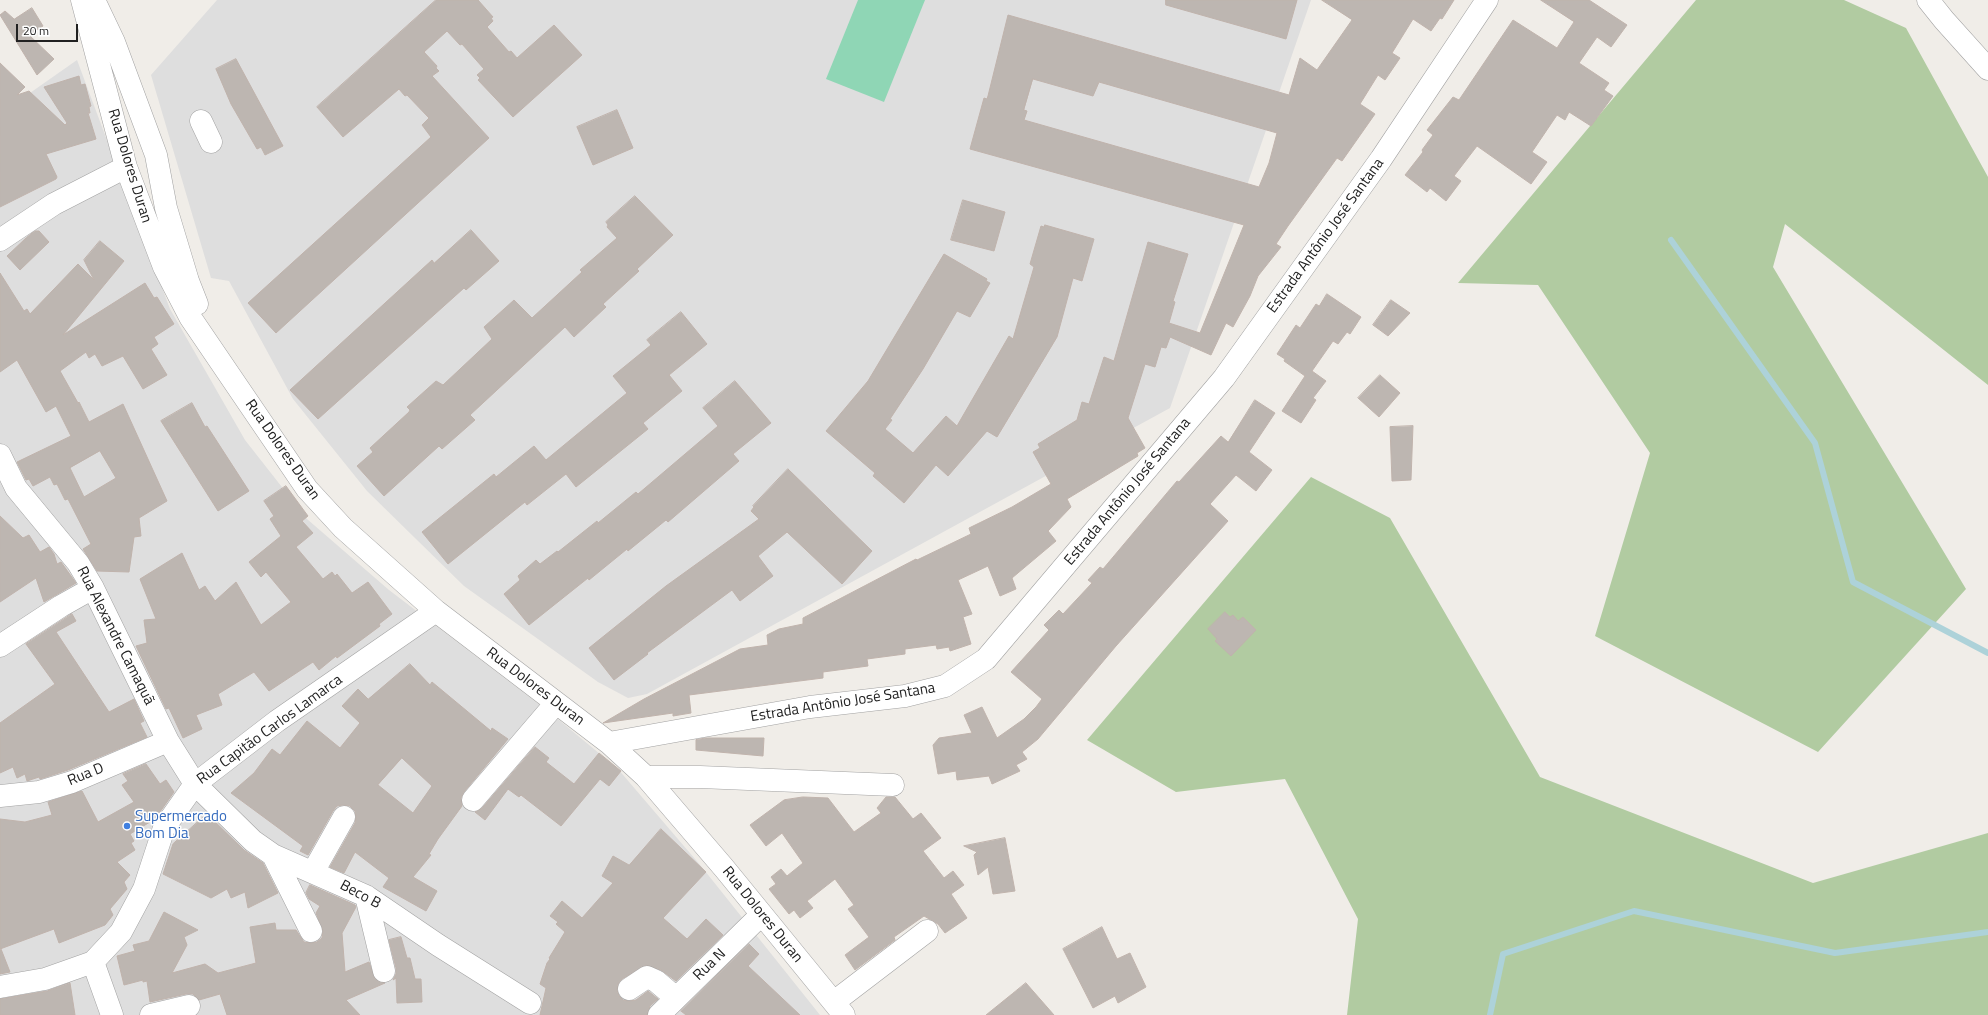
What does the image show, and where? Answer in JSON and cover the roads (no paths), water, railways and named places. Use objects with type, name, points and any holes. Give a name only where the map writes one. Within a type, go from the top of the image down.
[{"type":"street","name":"Rua Dolores Duran","points":[[82,0],[126,167],[164,268],[190,317],[307,489],[343,528],[436,611],[609,743],[646,777],[724,868],[839,1009]]},
{"type":"street","name":"Rua Dolores Duran","points":[[94,0],[114,42],[152,142],[159,165],[166,208],[188,281],[222,364]]},
{"type":"street","name":"Estrada Antônio José Santana","points":[[609,743],[810,707],[906,696],[945,686],[986,659],[1224,378],[1381,159],[1487,0]]},
{"type":"street","points":[[1928,0],[1944,20],[1988,68]]},
{"type":"street","points":[[201,121],[211,142]]},
{"type":"street","points":[[0,240],[54,204],[126,167],[129,154],[133,149],[152,142]]},
{"type":"street","points":[[126,167],[139,174],[147,172],[159,165]]},
{"type":"street","name":"Rua Alexandre Camaquã","points":[[0,455],[8,492],[78,563],[93,588],[168,741],[194,784]]},
{"type":"street","points":[[0,646],[61,606],[93,588]]},
{"type":"street","name":"Rua Capitão Carlos Lamarca","points":[[0,987],[45,978],[93,962],[121,932],[144,889],[164,828],[194,784],[278,721],[436,611]]},
{"type":"street","points":[[473,800],[556,703]]},
{"type":"street","name":"Rua D","points":[[0,796],[39,792],[72,782],[168,741]]},
{"type":"street","points":[[646,777],[700,777],[893,785]]},
{"type":"street","name":"Beco B","points":[[194,784],[254,841],[273,855],[366,896],[438,945],[530,1002]]},
{"type":"street","points":[[313,872],[344,818]]},
{"type":"street","points":[[273,855],[311,931]]},
{"type":"street","points":[[366,896],[384,971]]},
{"type":"street","name":"Rua N","points":[[659,1015],[761,915]]},
{"type":"street","points":[[839,1009],[927,931]]},
{"type":"street","points":[[93,962],[112,1015]]},
{"type":"street","points":[[629,989],[647,977],[656,981],[676,998]]},
{"type":"street","points":[[150,1015],[189,1006]]},
{"type":"waterway","points":[[1671,240],[1815,443],[1853,582],[1988,653]]},
{"type":"waterway","points":[[1490,1015],[1503,954],[1634,911],[1835,953],[1988,932]]},
{"type":"place","name":"Supermercado Bom Dia","points":[[127,826]]}]
